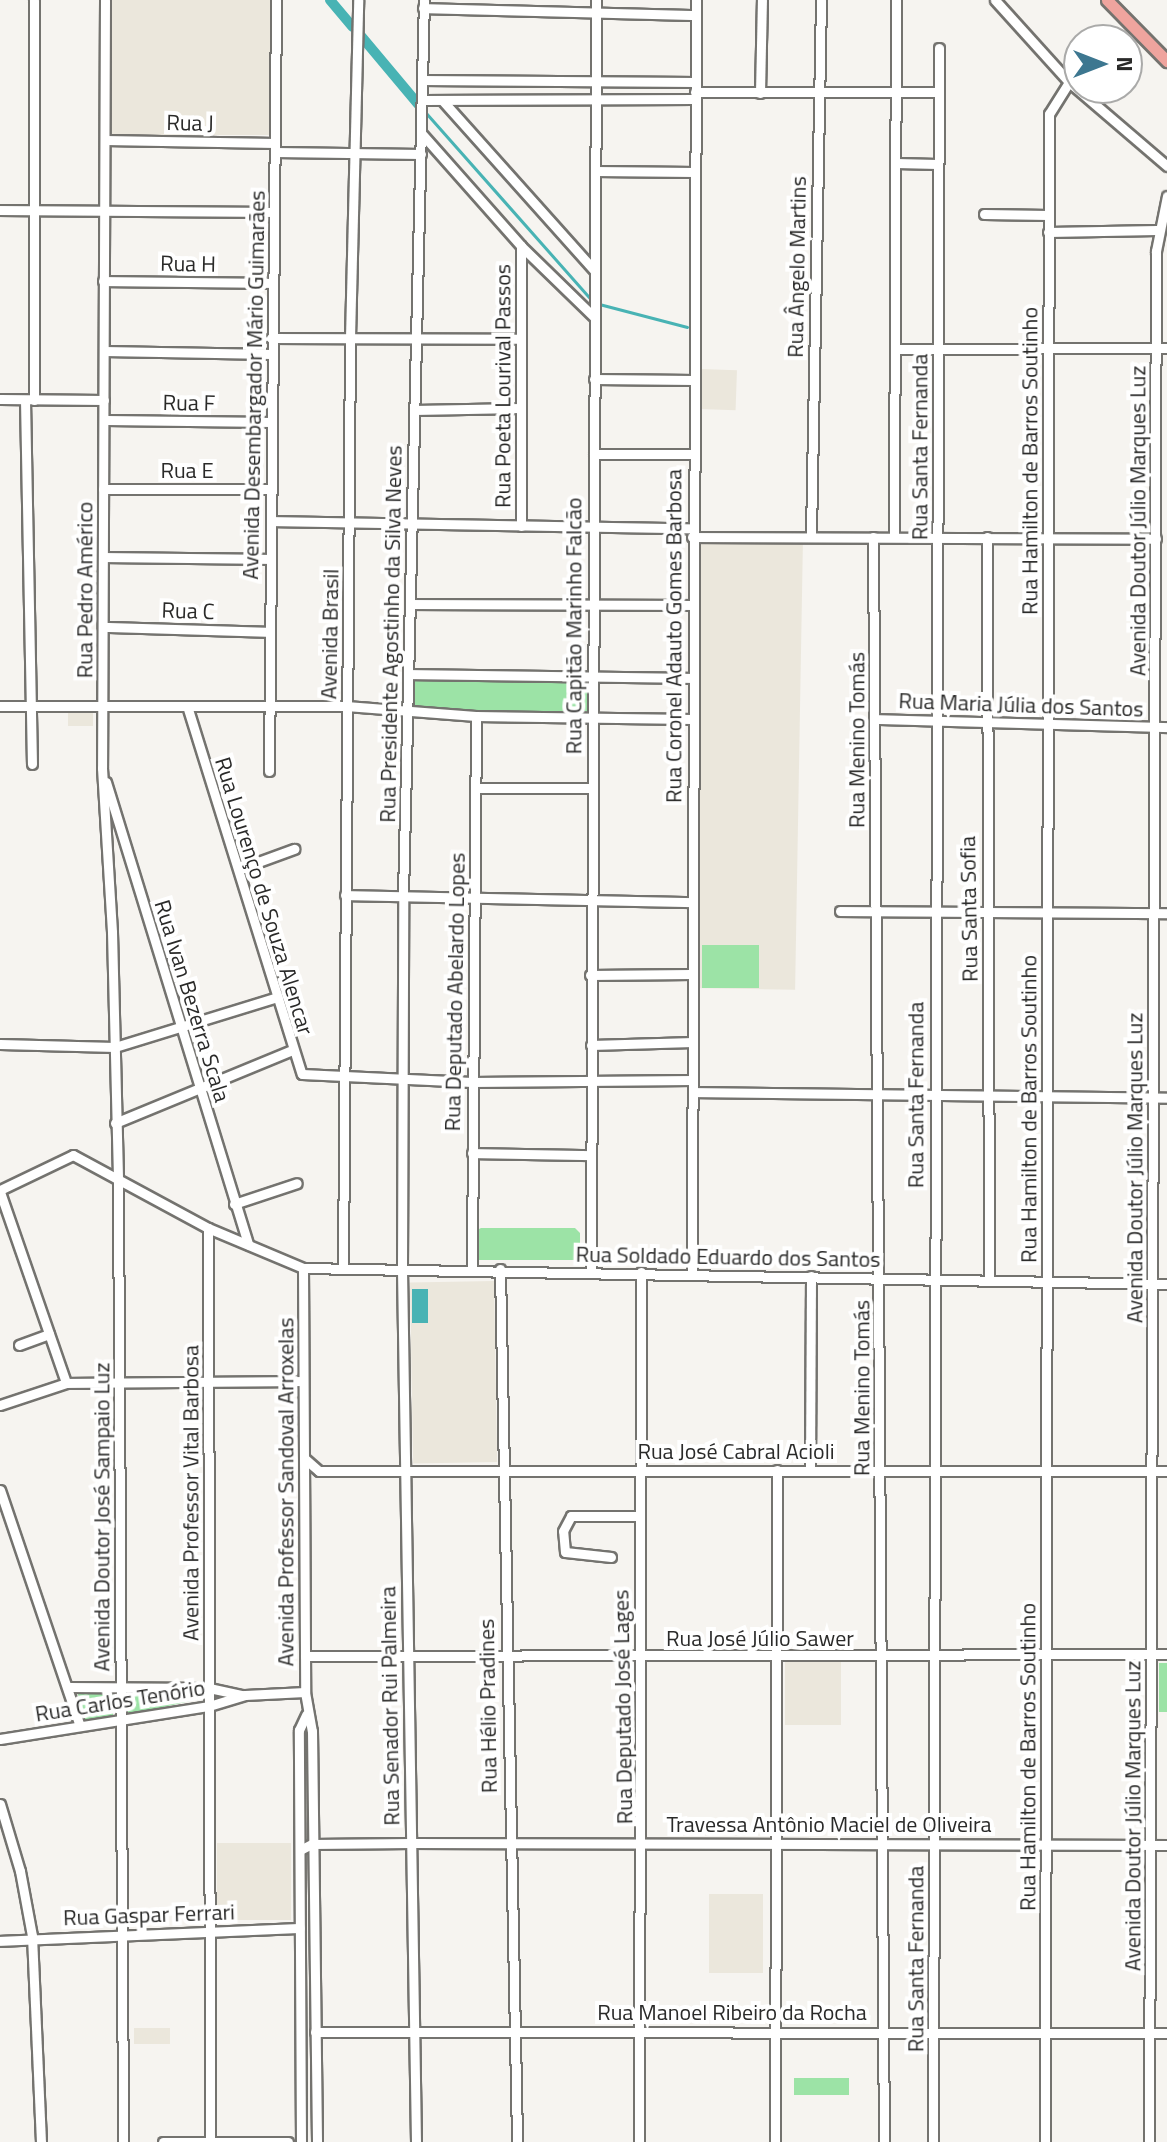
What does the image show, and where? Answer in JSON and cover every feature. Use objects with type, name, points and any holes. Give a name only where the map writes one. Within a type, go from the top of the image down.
[{"type":"main road","points":[[1107,0],[1167,61]]},
{"type":"street","points":[[32,764],[29,400],[34,210],[34,0]]},
{"type":"street","name":"Rua Pedro Américo","points":[[105,0],[103,281],[106,420],[103,489],[106,557],[102,768],[118,1179]]},
{"type":"street","name":"Avenida Desembargador Mário Guimarães","points":[[269,771],[276,0]]},
{"type":"street","name":"Avenida Brasil","points":[[343,1269],[350,338],[358,0]]},
{"type":"street","name":"Rua Capitão Marinho Falcão","points":[[591,1272],[593,1080],[590,900],[596,0]]},
{"type":"street","name":"Rua Coronel Adauto Gomes Barbosa","points":[[692,1273],[696,0]]},
{"type":"street","points":[[760,93],[762,0]]},
{"type":"street","name":"Rua Ângelo Martins","points":[[811,535],[821,0]]},
{"type":"street","points":[[894,537],[896,0]]},
{"type":"street","points":[[995,0],[1063,75]]},
{"type":"street","points":[[424,4],[696,15]]},
{"type":"street","name":"Rua Presidente Agostinho da Silva Neves","points":[[402,1268],[406,711],[424,4]]},
{"type":"street","name":"Rua Santa Fernanda","points":[[933,2142],[935,2032],[931,1656],[939,48]]},
{"type":"street","points":[[422,80],[595,80],[695,91],[760,93],[938,92]]},
{"type":"street","points":[[422,100],[595,101],[695,91]]},
{"type":"street","name":"Rua Hamilton de Barros Soutinho","points":[[1045,2142],[1048,215],[1049,114],[1063,92]]},
{"type":"street","points":[[442,100],[595,271]]},
{"type":"street","points":[[1095,104],[1167,166]]},
{"type":"street","points":[[422,134],[521,246],[594,317]]},
{"type":"street","name":"Rua J","points":[[105,140],[421,154]]},
{"type":"street","points":[[896,163],[937,164]]},
{"type":"street","points":[[595,171],[694,172]]},
{"type":"street","name":"Avenida Doutor Júlio Marques Luz","points":[[1149,2142],[1157,230],[1167,196]]},
{"type":"street","points":[[0,210],[274,212]]},
{"type":"street","points":[[984,214],[1048,215]]},
{"type":"street","points":[[1048,232],[1157,230]]},
{"type":"street","name":"Rua Poeta Lourival Passos","points":[[521,246],[521,526]]},
{"type":"street","name":"Rua H","points":[[103,281],[272,283]]},
{"type":"street","points":[[271,338],[520,339]]},
{"type":"street","points":[[896,349],[1048,346],[1167,348]]},
{"type":"street","points":[[104,351],[271,354]]},
{"type":"street","points":[[594,379],[693,380]]},
{"type":"street","points":[[0,399],[104,400]]},
{"type":"street","points":[[414,410],[521,408]]},
{"type":"street","name":"Rua F","points":[[106,420],[271,422]]},
{"type":"street","points":[[594,454],[693,454]]},
{"type":"street","name":"Rua E","points":[[103,489],[270,489]]},
{"type":"street","points":[[272,521],[411,521],[873,537],[1156,539]]},
{"type":"street","name":"Rua Menino Tomás","points":[[873,537],[884,2142]]},
{"type":"street","name":"Rua Santa Sofia","points":[[987,537],[985,722],[989,1280]]},
{"type":"street","points":[[106,557],[271,559]]},
{"type":"street","points":[[411,604],[693,605]]},
{"type":"street","name":"Rua C","points":[[105,627],[269,632]]},
{"type":"street","points":[[409,674],[692,678]]},
{"type":"street","points":[[0,706],[188,709],[346,706],[476,716],[692,719]]},
{"type":"street","name":"Rua Lourenço de Souza Alencar","points":[[188,709],[302,1074],[345,1079]]},
{"type":"street","name":"Rua Deputado Abelardo Lopes","points":[[472,1269],[476,716]]},
{"type":"street","name":"Rua Maria Júlia dos Santos","points":[[875,719],[1167,727]]},
{"type":"street","name":"Rua Ivan Bezerra Scala","points":[[102,768],[248,1245]]},
{"type":"street","points":[[475,788],[591,788]]},
{"type":"street","points":[[239,869],[294,849]]},
{"type":"street","points":[[345,895],[692,902]]},
{"type":"street","points":[[840,911],[1167,913]]},
{"type":"street","points":[[590,975],[691,974]]},
{"type":"street","points":[[0,1044],[115,1047],[183,1030],[278,997]]},
{"type":"street","points":[[591,1045],[693,1042]]},
{"type":"street","points":[[115,1123],[292,1050]]},
{"type":"street","points":[[345,1079],[472,1082],[692,1080]]},
{"type":"street","points":[[693,1092],[1167,1098]]},
{"type":"street","points":[[472,1153],[591,1155]]},
{"type":"street","points":[[66,1383],[0,1191],[49,1163],[73,1155],[208,1228],[303,1268]]},
{"type":"street","name":"Avenida Doutor José Sampaio Luz","points":[[118,1179],[123,2142]]},
{"type":"street","points":[[234,1204],[297,1183]]},
{"type":"street","name":"Avenida Professor Vital Barbosa","points":[[208,1228],[210,2142]]},
{"type":"street","points":[[591,1252],[606,1271]]},
{"type":"street","name":"Rua Soldado Eduardo dos Santos","points":[[303,1268],[500,1269],[1167,1284]]},
{"type":"street","name":"Avenida Professor Sandoval Arroxelas","points":[[303,1268],[305,1692],[306,1715],[312,1731],[317,2142]]},
{"type":"street","name":"Rua Senador Rui Palmeira","points":[[402,1268],[401,1472],[416,2142]]},
{"type":"street","name":"Rua Hélio Pradines","points":[[500,1269],[501,1471],[517,2142]]},
{"type":"street","points":[[591,1272],[631,1277],[641,1291]]},
{"type":"street","name":"Rua Deputado José Lages","points":[[639,2142],[641,1272]]},
{"type":"street","points":[[810,1470],[811,1276]]},
{"type":"street","points":[[19,1345],[49,1334]]},
{"type":"street","points":[[0,1405],[66,1383],[303,1381]]},
{"type":"street","points":[[304,1457],[319,1471],[304,1487]]},
{"type":"street","points":[[775,2142],[778,2029],[777,1470]]},
{"type":"street","name":"Rua José Cabral Acioli","points":[[319,1471],[1167,1471]]},
{"type":"street","points":[[0,1490],[80,1726]]},
{"type":"street","points":[[611,1557],[565,1552],[563,1531],[571,1516],[640,1516]]},
{"type":"street","name":"Rua José Júlio Sawer","points":[[305,1656],[775,1658],[1167,1654]]},
{"type":"street","name":"Rua Carlos Tenório","points":[[68,1687],[209,1688],[245,1695],[305,1692]]},
{"type":"street","name":"Rua Carlos Tenório","points":[[0,1739],[209,1706],[245,1695]]},
{"type":"street","name":"Avenida Professor Sandoval Arroxelas","points":[[301,2142],[299,1730],[306,1715]]},
{"type":"street","points":[[0,1804],[20,1871],[32,1936],[41,2142]]},
{"type":"street","name":"Travessa Antônio Maciel de Oliveira","points":[[300,1850],[312,1844],[411,1843],[1167,1845]]},
{"type":"street","name":"Rua Gaspar Ferrari","points":[[0,1941],[32,1936],[300,1928]]},
{"type":"street","name":"Rua Manoel Ribeiro da Rocha","points":[[315,2032],[516,2029],[639,2033],[778,2029],[1167,2033]]},
{"type":"street","points":[[163,2142],[288,2142]]},
{"type":"shaded area","points":[[111,0],[271,0],[271,135],[111,135]]},
{"type":"shaded area","points":[[700,369],[737,370],[736,410],[699,409]]},
{"type":"shaded area","points":[[700,537],[803,539],[795,990],[692,988]]},
{"type":"shaded area","points":[[68,710],[93,710],[93,726],[68,726]]},
{"type":"shaded area","points":[[494,1281],[497,1462],[413,1463],[410,1282]]},
{"type":"shaded area","points":[[785,1661],[841,1661],[841,1725],[785,1725]]},
{"type":"shaded area","points":[[217,1843],[291,1843],[291,1920],[217,1920]]},
{"type":"shaded area","points":[[709,1894],[763,1894],[763,1973],[709,1973]]},
{"type":"shaded area","points":[[134,2028],[170,2028],[170,2044],[134,2044]]},
{"type":"green space","points":[[409,674],[592,674],[592,711],[409,711]]},
{"type":"green space","points":[[702,945],[759,945],[759,988],[702,988]]},
{"type":"green space","points":[[481,1228],[575,1228],[580,1233],[580,1255],[575,1260],[479,1260],[475,1231]]},
{"type":"green space","points":[[1159,1663],[1167,1663],[1167,1712],[1159,1712]]},
{"type":"green space","points":[[77,1689],[113,1689],[113,1716],[83,1720]]},
{"type":"green space","points":[[128,1689],[204,1692],[203,1698],[129,1715],[124,1702]]},
{"type":"green space","points":[[794,2078],[849,2078],[849,2095],[794,2095]]},
{"type":"water","points":[[412,1289],[428,1289],[428,1323],[412,1323]]},
{"type":"waterway","points":[[330,0],[353,27]]},
{"type":"waterway","points":[[361,36],[418,104]]},
{"type":"waterway","points":[[426,113],[589,297]]},
{"type":"waterway","points":[[599,304],[687,327]]}]
